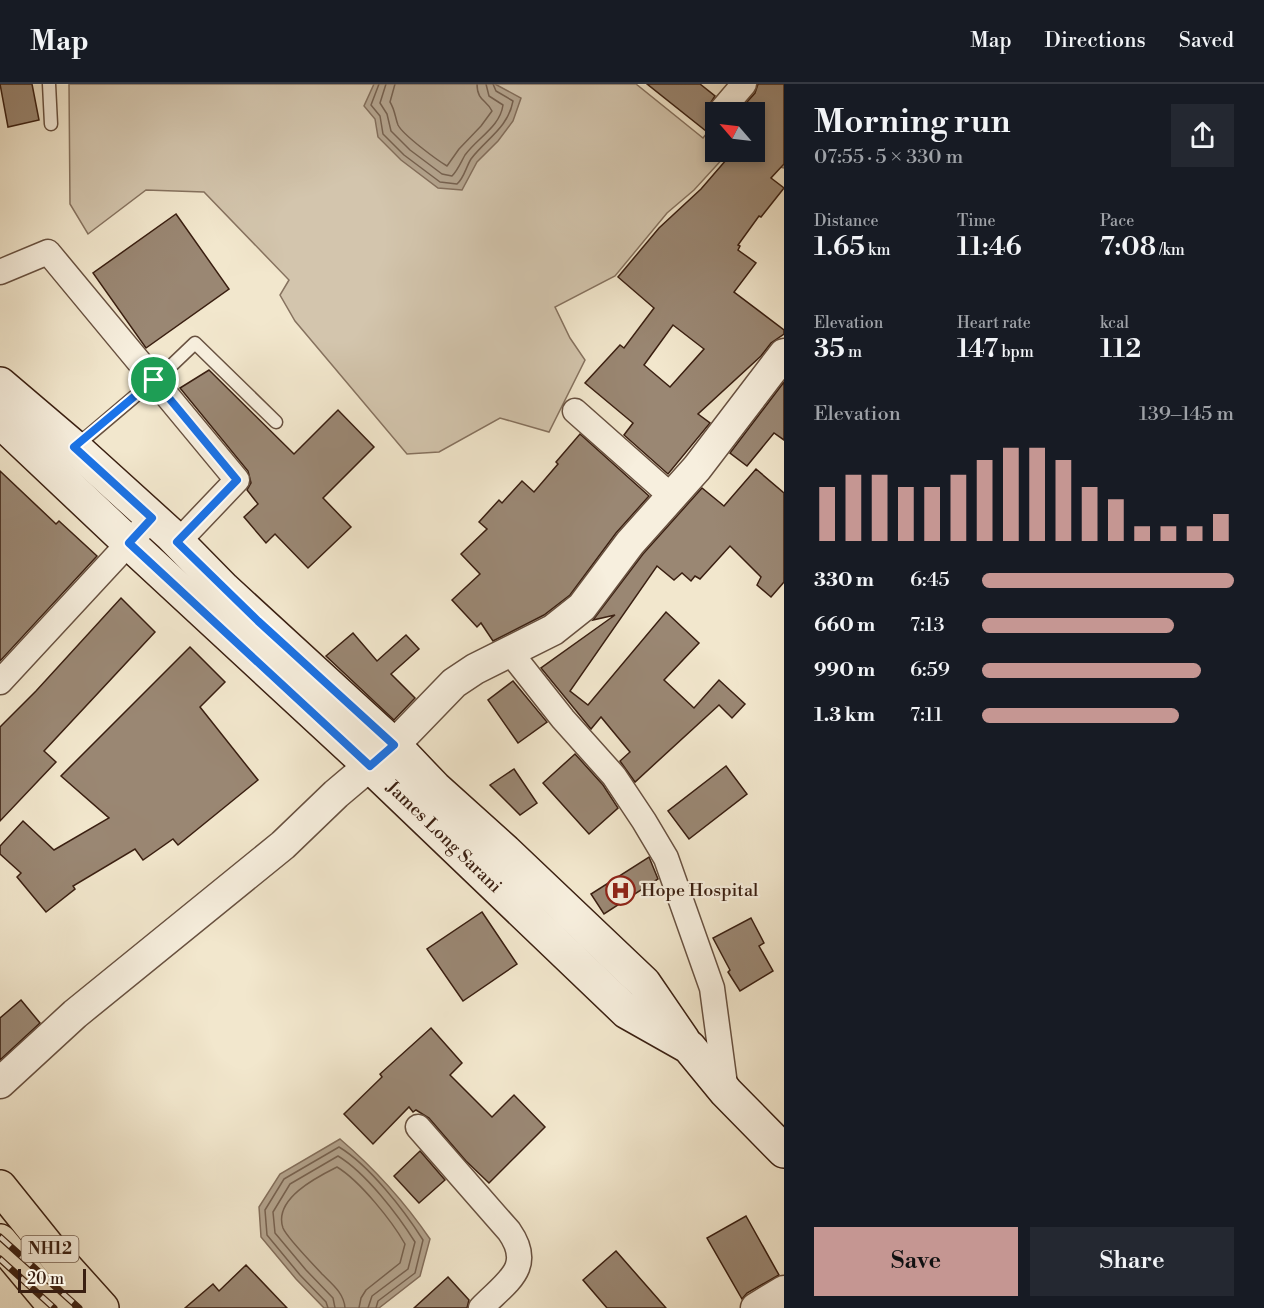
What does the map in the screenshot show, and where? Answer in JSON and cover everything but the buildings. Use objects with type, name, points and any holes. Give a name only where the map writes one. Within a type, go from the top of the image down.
[{"type":"highway","name":"NH12","points":[[0,1187],[57,1258],[102,1308]]},
{"type":"highway","name":"NH12","points":[[0,1241],[56,1308]]},
{"type":"main road","points":[[0,384],[74,447],[177,542],[241,605],[382,755],[435,788],[644,983],[689,1047],[726,1092],[784,1151]]},
{"type":"main road","name":"James Long Sarani","points":[[0,421],[129,543],[382,755]]},
{"type":"street","points":[[729,102],[744,84]]},
{"type":"street","points":[[0,272],[48,252],[237,480],[177,542]]},
{"type":"street","points":[[0,1083],[75,1014],[283,845],[336,794],[382,755],[454,683],[475,669],[553,630],[582,607],[630,543],[779,371]]},
{"type":"street","points":[[575,411],[671,496]]},
{"type":"street","points":[[3,671],[152,518]]},
{"type":"street","points":[[510,652],[563,719],[614,777],[666,858],[712,988],[726,1092]]},
{"type":"street","points":[[418,1127],[518,1244],[521,1260],[516,1273],[481,1308]]},
{"type":"street","points":[[756,1308],[784,1291]]},
{"type":"lane","points":[[49,84],[51,124]]},
{"type":"lane","points":[[74,447],[195,343],[276,422]]},
{"type":"shaded area","points":[[69,84],[636,84],[703,138],[705,136],[705,162],[720,162],[694,190],[667,213],[615,276],[555,307],[570,338],[585,360],[549,432],[500,418],[439,452],[407,454],[295,321],[280,295],[289,280],[204,192],[146,190],[88,234],[70,204]]},
{"type":"shaded area","points":[[747,84],[773,84],[784,90],[784,168],[757,162],[765,162],[765,102],[732,102]]},
{"type":"water","points":[[374,84],[495,84],[521,98],[513,121],[498,141],[477,162],[462,190],[438,188],[401,160],[378,137],[375,119],[364,106]]},
{"type":"water","points":[[340,1139],[388,1186],[430,1239],[420,1276],[379,1308],[324,1308],[261,1237],[259,1207],[280,1174]]},
{"type":"railway","points":[[0,1237],[79,1308]]},
{"type":"railway","points":[[0,1259],[54,1308]]},
{"type":"place","name":"Hope Hospital","points":[[620,890]]},
{"type":"route","points":[[154,380],[237,480],[177,542],[258,621],[394,745],[370,766],[129,543],[152,518],[74,447],[154,380]]}]
